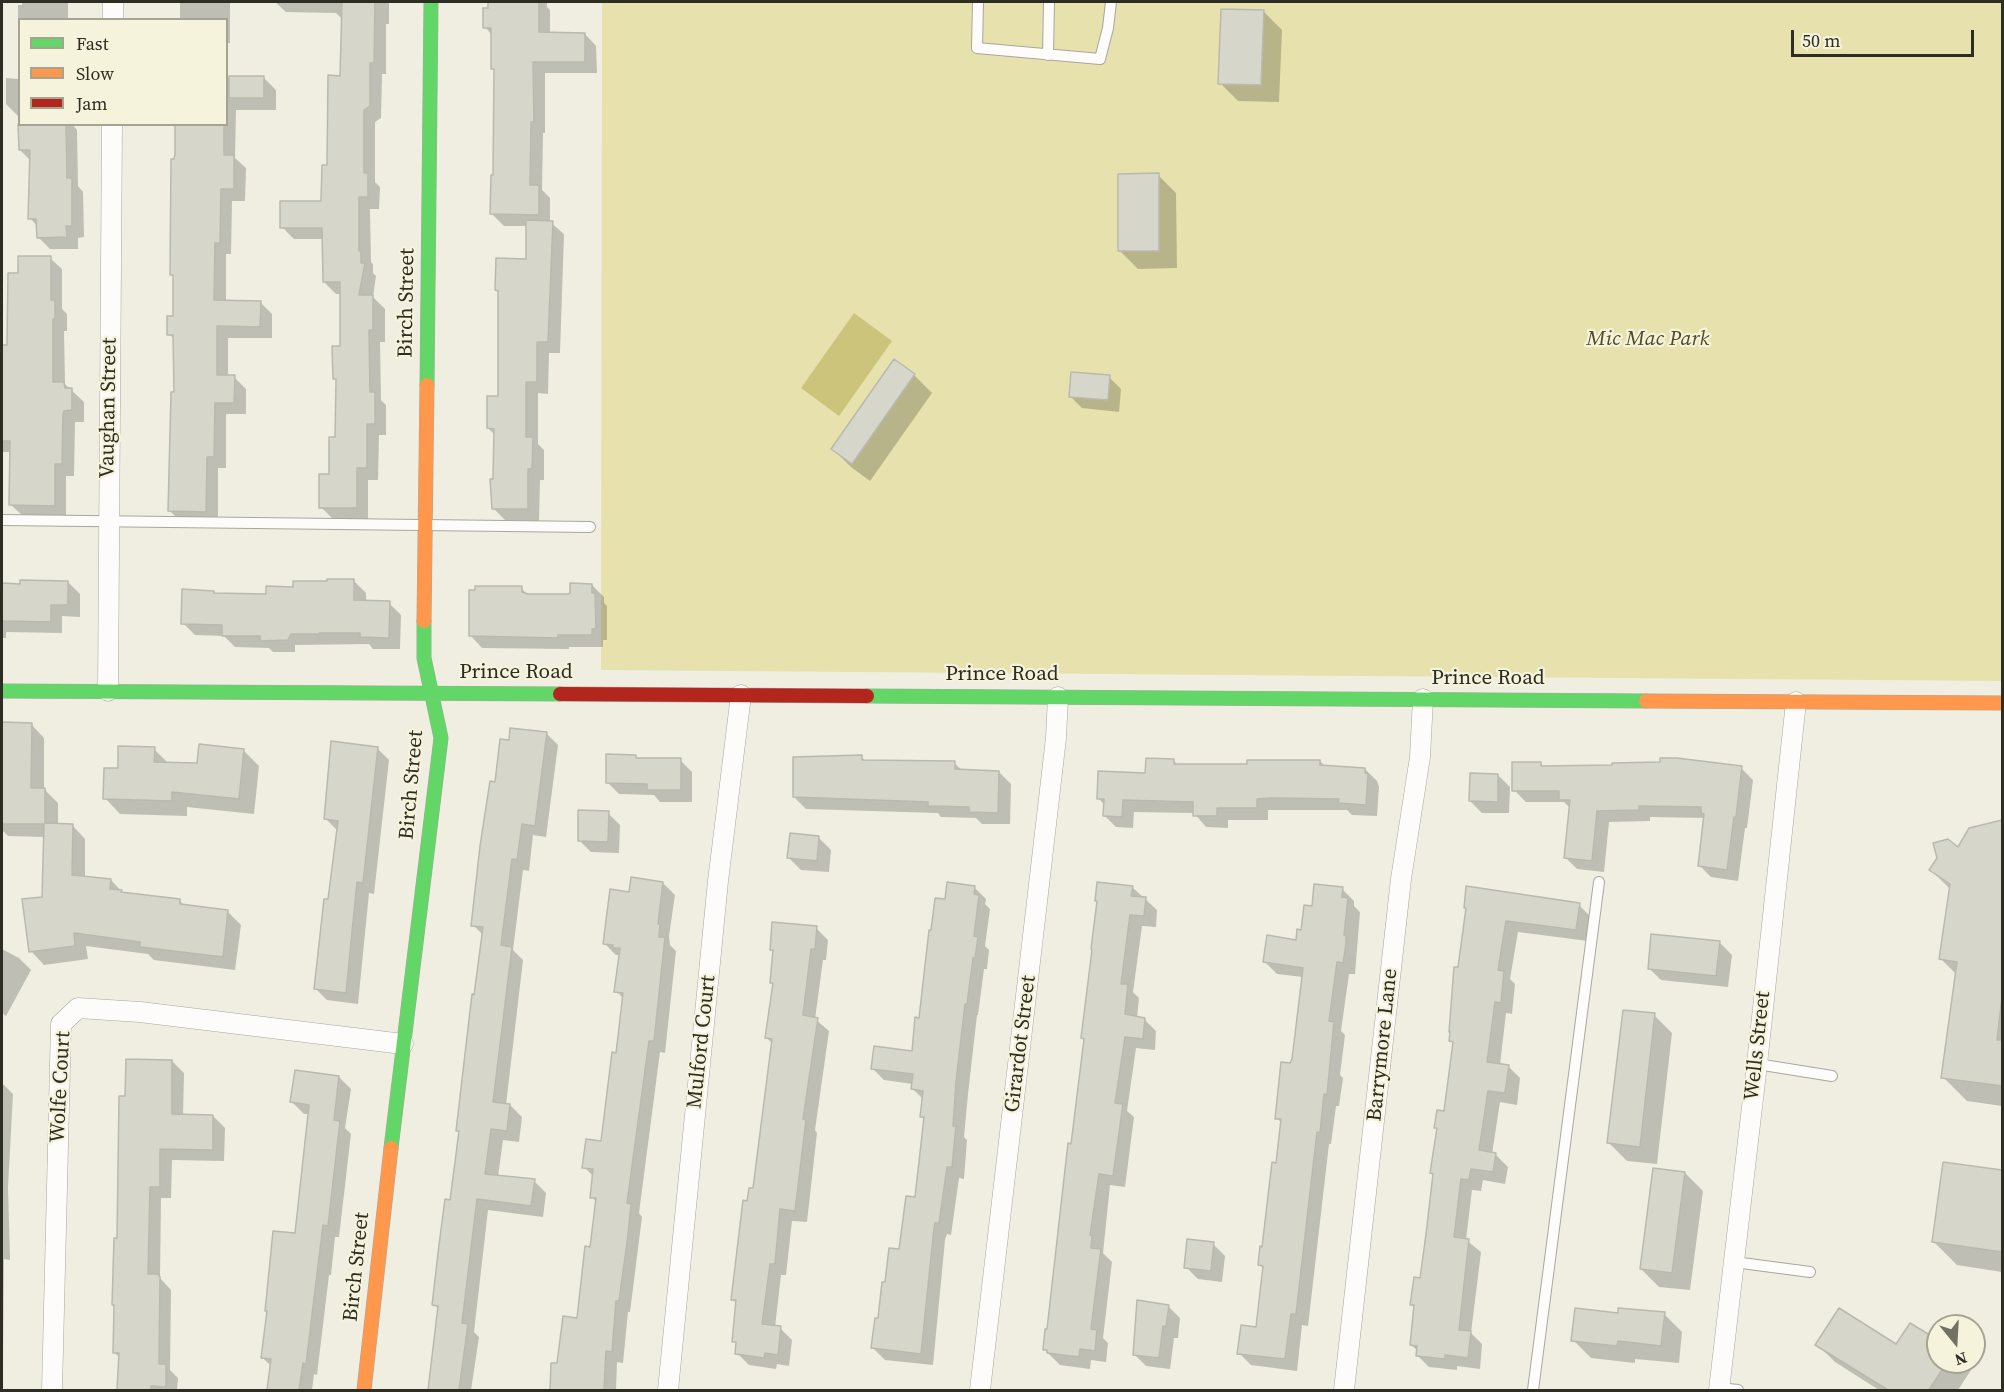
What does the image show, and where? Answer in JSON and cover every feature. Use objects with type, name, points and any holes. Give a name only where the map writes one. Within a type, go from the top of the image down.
[{"type":"street","points":[[113,2],[113,18]]},
{"type":"street","name":"Birch Street","points":[[364,1390],[403,1044],[441,738],[424,658],[431,2]]},
{"type":"street","name":"Vaughan Street","points":[[108,692],[112,126]]},
{"type":"street","name":"Prince Road","points":[[2,691],[2002,704]]},
{"type":"street","name":"Mulford Court","points":[[668,1390],[718,881],[741,695]]},
{"type":"street","name":"Girardot Street","points":[[980,1390],[1056,738],[1058,697]]},
{"type":"street","name":"Barrymore Lane","points":[[1344,1390],[1401,879],[1420,757],[1423,699]]},
{"type":"street","name":"Wells Street","points":[[1725,1390],[1734,1262],[1796,702]]},
{"type":"street","name":"Wolfe Court","points":[[52,1390],[62,1024],[78,1008],[140,1012],[403,1044]]},
{"type":"lane","points":[[978,2],[977,48],[1100,59],[1108,28],[1111,2]]},
{"type":"lane","points":[[1048,55],[1050,2]]},
{"type":"lane","points":[[2,520],[590,527]]},
{"type":"lane","points":[[1533,1390],[1599,882]]},
{"type":"lane","points":[[1757,1064],[1832,1076]]},
{"type":"lane","points":[[1734,1262],[1810,1272]]},
{"type":"green space","name":"Mic Mac Park","points":[[602,2],[2002,2],[2002,681],[601,670]]},
{"type":"shaded area","points":[[854,313],[892,341],[839,416],[801,388]]},
{"type":"building","points":[[342,2],[375,2],[374,63],[370,63],[370,106],[364,110],[364,173],[368,173],[368,197],[359,197],[359,251],[361,251],[361,263],[365,263],[359,295],[373,295],[373,330],[369,330],[370,392],[375,392],[375,424],[367,424],[367,468],[357,468],[357,508],[319,508],[319,474],[329,474],[329,437],[335,437],[336,379],[333,379],[332,346],[340,346],[340,282],[323,282],[322,228],[280,228],[280,201],[321,201],[322,165],[327,165],[328,75],[340,76]]},
{"type":"building","points":[[488,2],[539,2],[539,32],[585,33],[585,62],[533,62],[534,122],[531,122],[530,185],[539,185],[539,215],[490,214],[491,175],[493,175],[494,69],[491,69],[491,28],[483,28],[483,8],[488,8]]},
{"type":"building","points":[[1221,9],[1264,10],[1261,85],[1218,84]]},
{"type":"building","points":[[229,76],[264,76],[264,98],[229,98]]},
{"type":"building","points":[[18,126],[66,126],[67,178],[72,178],[72,226],[66,226],[67,237],[37,238],[36,219],[28,219],[30,150],[19,150]]},
{"type":"building","points":[[175,126],[224,126],[224,155],[234,155],[234,189],[221,189],[220,243],[215,243],[214,300],[261,301],[260,327],[217,326],[217,375],[235,375],[234,403],[215,403],[214,457],[207,457],[206,512],[168,511],[171,392],[174,392],[173,335],[167,335],[167,316],[173,316],[173,275],[170,275],[171,159],[174,159]]},
{"type":"building","points":[[1159,173],[1159,251],[1118,251],[1118,174]]},
{"type":"building","points":[[526,220],[553,221],[548,342],[537,342],[537,382],[526,382],[526,437],[533,437],[532,469],[528,469],[528,509],[492,509],[490,479],[493,479],[494,429],[487,428],[487,396],[498,396],[496,258],[526,259]]},
{"type":"building","points":[[18,256],[51,256],[51,300],[55,300],[53,382],[64,382],[65,388],[72,388],[72,410],[64,411],[63,414],[62,464],[55,464],[55,506],[9,505],[10,441],[2,441],[2,345],[7,345],[8,273],[18,273]]},
{"type":"building","points":[[894,359],[915,374],[852,464],[831,449]]},
{"type":"building","points":[[1071,372],[1110,375],[1108,400],[1069,397]]},
{"type":"building","points":[[327,579],[354,579],[354,600],[390,601],[389,638],[360,637],[360,633],[319,633],[291,634],[288,640],[260,641],[260,636],[222,636],[222,625],[181,624],[182,589],[214,591],[214,593],[266,594],[266,586],[293,587],[293,581],[327,581]]},
{"type":"building","points":[[20,580],[68,581],[68,605],[51,605],[51,622],[2,621],[2,583],[20,584]]},
{"type":"building","points":[[570,583],[592,584],[592,593],[595,593],[596,629],[592,629],[592,635],[558,635],[558,638],[469,636],[469,590],[475,590],[475,586],[522,586],[522,592],[528,594],[568,594]]},
{"type":"building","points":[[2,722],[32,723],[31,788],[45,788],[45,823],[73,824],[72,875],[111,879],[110,889],[122,890],[121,892],[180,899],[180,904],[228,910],[223,957],[140,947],[140,942],[74,933],[75,946],[29,952],[22,899],[42,897],[44,824],[2,824]]},
{"type":"building","points":[[510,728],[547,732],[535,826],[522,824],[517,860],[512,859],[501,945],[512,947],[493,1102],[510,1104],[507,1131],[491,1129],[485,1174],[535,1179],[531,1206],[477,1199],[462,1323],[468,1324],[459,1390],[428,1390],[438,1306],[432,1305],[439,1245],[445,1199],[450,1200],[472,994],[474,995],[483,927],[471,926],[480,846],[490,781],[495,782],[500,739],[509,740]]},
{"type":"building","points":[[331,741],[378,747],[363,883],[357,882],[346,993],[314,989],[324,899],[328,899],[338,821],[324,819]]},
{"type":"building","points":[[199,744],[244,749],[239,799],[172,792],[172,801],[103,799],[104,768],[118,768],[118,746],[155,747],[154,762],[197,763]]},
{"type":"building","points":[[606,754],[636,755],[636,758],[681,758],[681,790],[647,790],[647,784],[606,783]]},
{"type":"building","points":[[862,755],[862,760],[955,761],[955,769],[999,771],[998,813],[969,812],[969,807],[928,806],[928,802],[793,797],[793,757]]},
{"type":"building","points":[[1146,758],[1174,759],[1174,764],[1247,764],[1247,760],[1320,760],[1320,765],[1365,768],[1365,773],[1368,774],[1366,805],[1338,803],[1339,799],[1271,798],[1257,799],[1257,808],[1217,808],[1217,816],[1193,816],[1193,802],[1123,800],[1122,817],[1103,816],[1104,799],[1097,799],[1098,771],[1145,773]]},
{"type":"building","points":[[1660,758],[1742,766],[1727,870],[1698,866],[1704,814],[1701,813],[1701,807],[1639,806],[1639,810],[1597,811],[1592,861],[1564,858],[1570,800],[1559,800],[1559,791],[1512,791],[1512,762],[1541,762],[1541,766],[1612,765],[1612,763],[1660,762]]},
{"type":"building","points":[[1470,773],[1498,774],[1498,802],[1469,801]]},
{"type":"building","points":[[578,810],[609,811],[608,842],[578,841]]},
{"type":"building","points":[[2002,820],[2002,997],[1997,1040],[2002,1040],[2002,1086],[1941,1078],[1957,962],[1939,959],[1950,884],[1929,870],[1937,858],[1933,843],[1948,839],[1958,847],[1969,828]]},
{"type":"building","points":[[790,833],[819,836],[817,861],[787,858]]},
{"type":"building","points":[[631,877],[663,882],[658,924],[660,924],[659,937],[665,937],[654,1041],[649,1041],[627,1203],[631,1204],[628,1235],[619,1301],[616,1301],[612,1352],[606,1351],[604,1390],[550,1390],[551,1363],[557,1363],[563,1316],[577,1318],[585,1246],[590,1247],[596,1198],[590,1198],[593,1169],[582,1168],[586,1139],[601,1141],[612,1052],[616,1053],[623,993],[614,992],[620,948],[603,944],[610,889],[629,892]]},
{"type":"building","points":[[947,882],[975,886],[974,894],[979,895],[974,936],[978,937],[967,1004],[965,1004],[956,1082],[953,1126],[956,1126],[952,1167],[947,1167],[939,1223],[935,1223],[934,1228],[921,1354],[871,1348],[875,1318],[878,1318],[882,1282],[885,1282],[889,1248],[899,1249],[906,1196],[915,1197],[924,1117],[920,1117],[923,1091],[911,1089],[913,1074],[871,1069],[874,1046],[912,1051],[915,1017],[919,1018],[935,898],[945,899]]},
{"type":"building","points":[[1097,882],[1133,886],[1131,896],[1146,897],[1144,916],[1130,915],[1121,984],[1128,984],[1125,1014],[1145,1018],[1143,1039],[1125,1037],[1115,1103],[1123,1104],[1113,1176],[1099,1174],[1090,1235],[1092,1236],[1091,1248],[1101,1249],[1091,1329],[1097,1330],[1095,1351],[1080,1349],[1079,1357],[1047,1353],[1047,1350],[1043,1350],[1068,1143],[1071,1144],[1084,1039],[1081,1038],[1092,950]]},
{"type":"building","points":[[1314,884],[1343,887],[1342,897],[1348,898],[1344,935],[1346,935],[1346,944],[1343,963],[1337,962],[1329,1021],[1334,1022],[1327,1095],[1324,1094],[1320,1133],[1317,1132],[1296,1314],[1291,1314],[1285,1359],[1237,1354],[1241,1325],[1256,1327],[1263,1266],[1258,1265],[1260,1246],[1262,1247],[1272,1162],[1276,1163],[1281,1119],[1275,1119],[1281,1062],[1290,1063],[1292,1059],[1303,968],[1263,962],[1267,935],[1296,940],[1297,929],[1301,930],[1304,905],[1312,906]]},
{"type":"building","points":[[1466,886],[1580,903],[1576,930],[1506,921],[1498,970],[1504,971],[1501,1003],[1495,1002],[1487,1062],[1509,1065],[1505,1093],[1488,1091],[1479,1150],[1496,1153],[1493,1172],[1471,1169],[1469,1180],[1461,1179],[1454,1237],[1469,1239],[1459,1330],[1471,1331],[1468,1358],[1445,1355],[1445,1359],[1416,1356],[1417,1346],[1410,1345],[1414,1305],[1410,1305],[1414,1277],[1420,1278],[1433,1174],[1430,1173],[1437,1128],[1434,1128],[1437,1110],[1444,1111],[1453,1042],[1449,1041],[1449,1032],[1454,967],[1458,967],[1466,908],[1464,908]]},
{"type":"building","points":[[772,922],[817,926],[815,949],[811,949],[803,1015],[818,1018],[803,1119],[806,1120],[795,1211],[780,1209],[775,1264],[770,1264],[762,1324],[781,1326],[778,1355],[765,1353],[764,1358],[735,1354],[736,1342],[732,1342],[736,1300],[731,1300],[743,1200],[747,1201],[749,1188],[753,1188],[772,1039],[765,1038],[773,983],[770,983],[773,950],[770,950]]},
{"type":"building","points":[[1651,934],[1720,941],[1716,976],[1648,969]]},
{"type":"building","points":[[1623,1010],[1655,1013],[1640,1147],[1607,1143]]},
{"type":"building","points":[[126,1059],[172,1060],[172,1114],[213,1115],[213,1150],[160,1149],[160,1187],[150,1187],[148,1274],[158,1274],[160,1277],[159,1364],[166,1364],[166,1387],[151,1386],[151,1390],[117,1390],[119,1353],[113,1353],[114,1305],[112,1305],[114,1238],[117,1238],[119,1096],[125,1096]]},
{"type":"building","points":[[295,1070],[339,1076],[334,1120],[340,1121],[328,1226],[323,1225],[306,1364],[303,1363],[299,1390],[267,1390],[271,1359],[261,1358],[273,1231],[295,1233],[309,1105],[290,1102]]},
{"type":"building","points":[[1943,1162],[2002,1170],[2002,1252],[1932,1242]]},
{"type":"building","points":[[1653,1168],[1685,1172],[1672,1273],[1640,1269]]},
{"type":"building","points":[[1187,1239],[1214,1242],[1211,1271],[1184,1268]]},
{"type":"building","points":[[1137,1300],[1169,1305],[1166,1327],[1163,1326],[1159,1358],[1133,1355]]},
{"type":"building","points":[[1575,1308],[1618,1313],[1618,1308],[1665,1312],[1661,1346],[1618,1341],[1617,1346],[1571,1341]]},
{"type":"building","points":[[1839,1308],[1896,1344],[1910,1323],[1926,1333],[1926,1374],[1939,1374],[1929,1390],[1888,1390],[1815,1345]]},
{"type":"traffic: fast","points":[[427,385],[431,2]]},
{"type":"traffic: fast","points":[[391,1148],[441,738],[424,658],[424,621]]},
{"type":"traffic: fast","points":[[2,691],[560,694]]},
{"type":"traffic: fast","points":[[867,696],[1646,701]]},
{"type":"traffic: slow","points":[[424,621],[427,385]]},
{"type":"traffic: slow","points":[[1646,701],[2002,703]]},
{"type":"traffic: slow","points":[[364,1390],[391,1148]]},
{"type":"traffic: jam","points":[[560,694],[867,696]]}]
